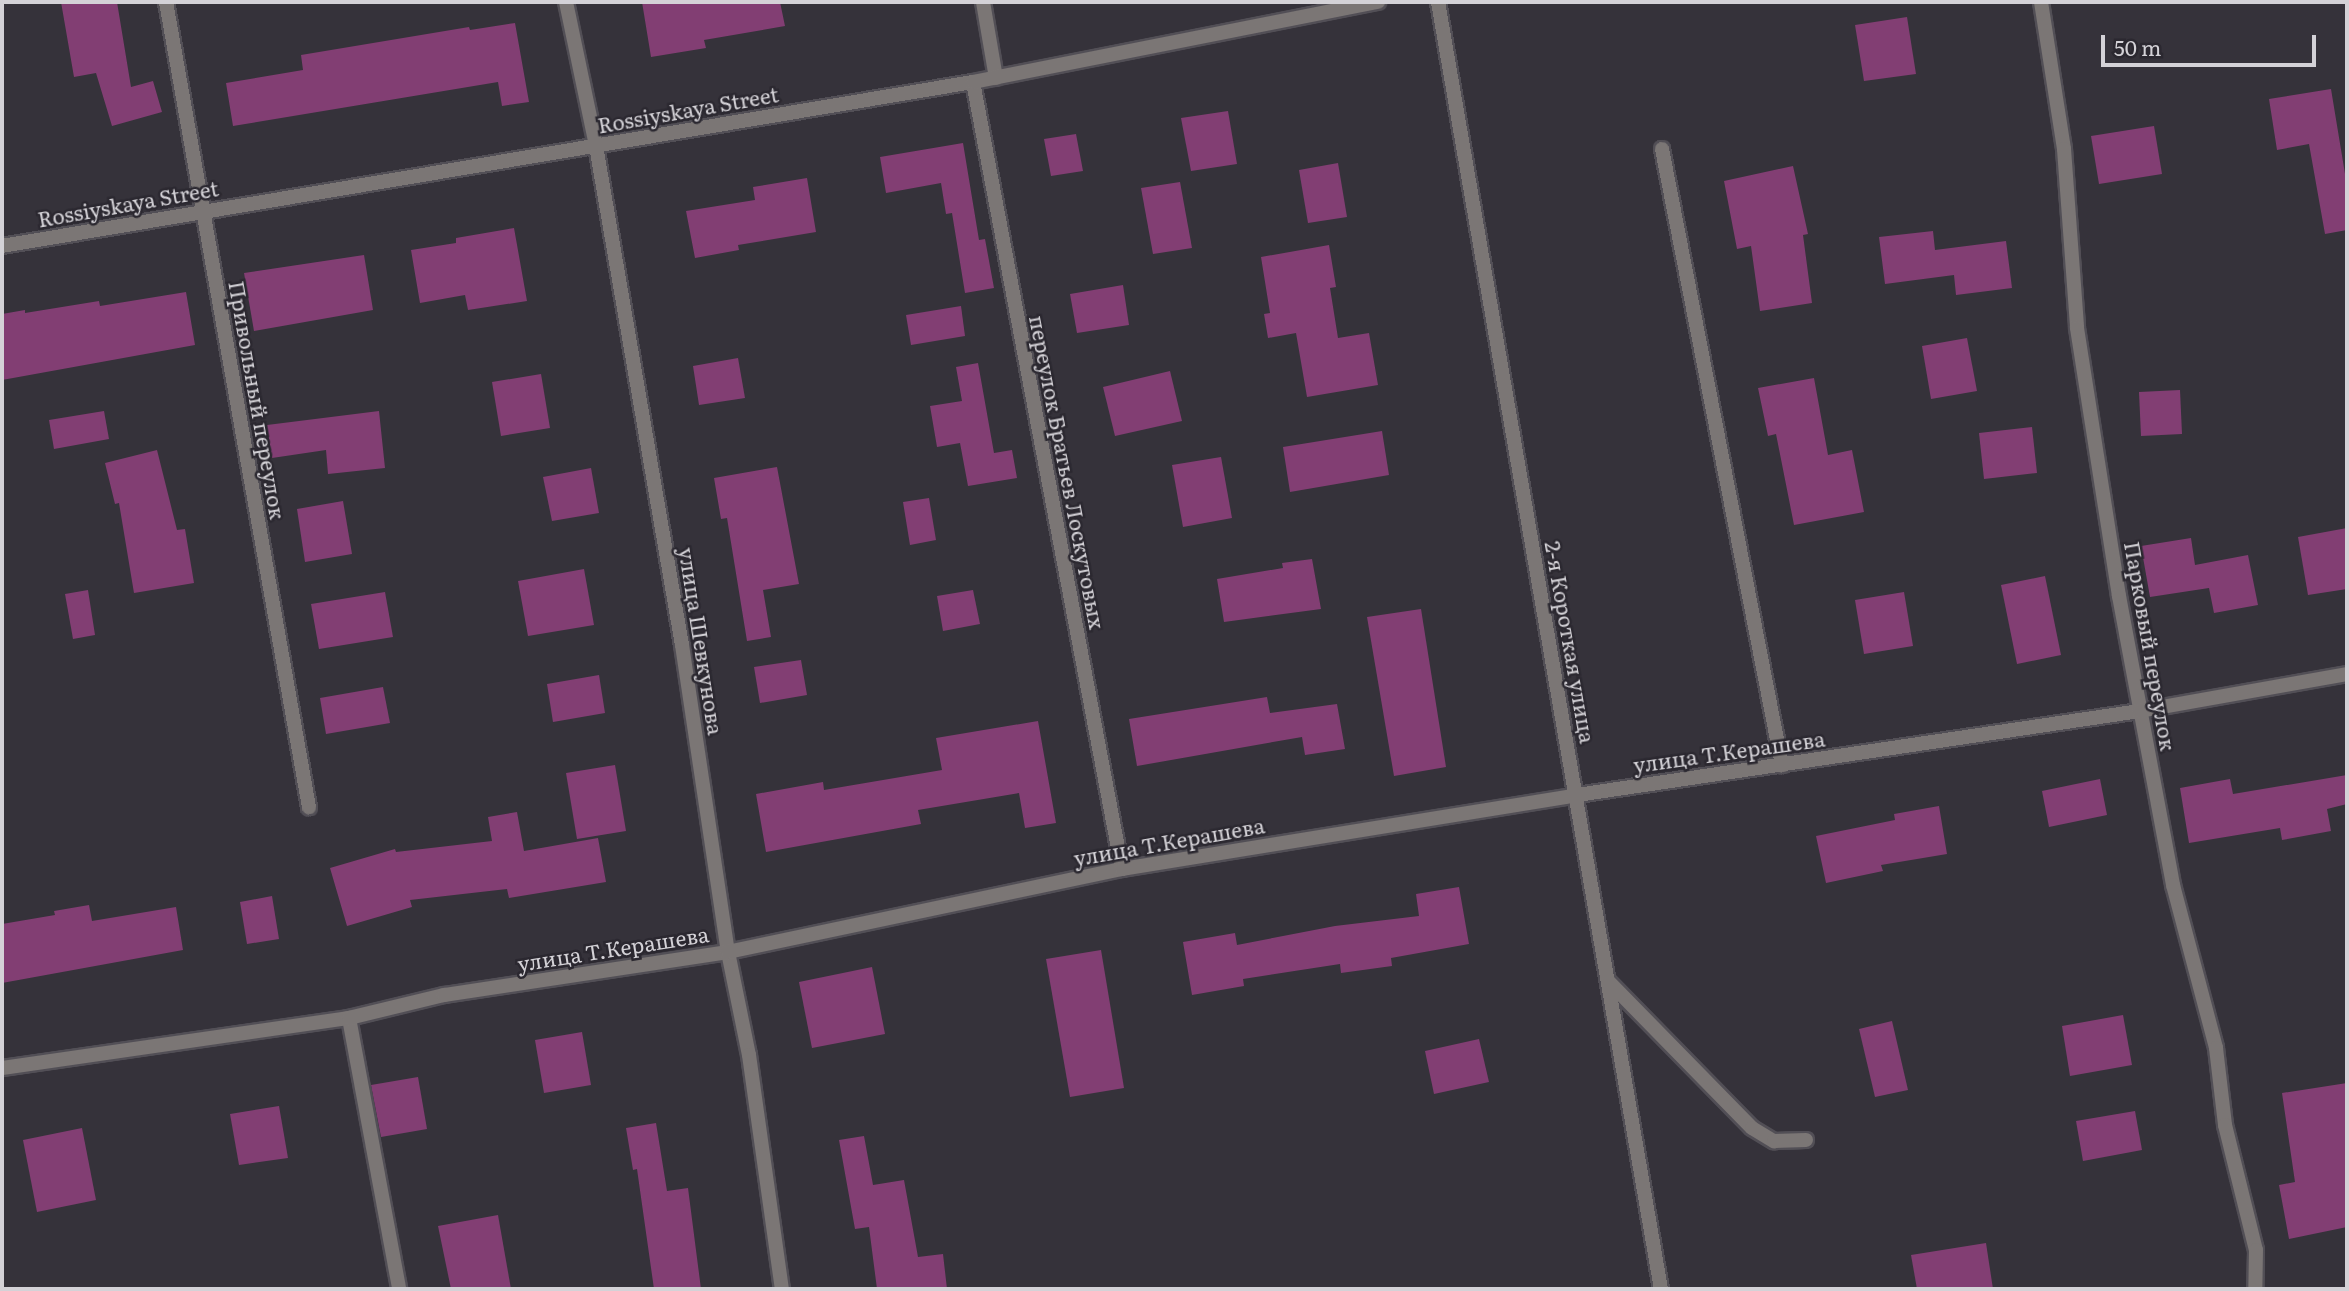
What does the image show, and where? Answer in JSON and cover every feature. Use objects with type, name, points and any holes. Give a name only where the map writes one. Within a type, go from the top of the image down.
[{"type":"street","name":"Привольный переулок","points":[[166,2],[309,807]]},
{"type":"street","name":"улица Шевкунова","points":[[566,2],[596,146],[682,645],[728,952],[750,1055],[782,1289]]},
{"type":"street","points":[[982,2],[996,78]]},
{"type":"street","name":"Rossiyskaya Street","points":[[2,246],[996,78],[1378,2]]},
{"type":"street","name":"2-я Короткая улица","points":[[1438,2],[1661,1289]]},
{"type":"street","name":"Парковый переулок","points":[[2041,2],[2064,149],[2077,328],[2140,711],[2173,885],[2216,1048],[2225,1125],[2256,1250],[2255,1289]]},
{"type":"street","name":"переулок Братьев Лоскутовых","points":[[973,82],[1122,869]]},
{"type":"street","points":[[1662,149],[1782,765]]},
{"type":"street","name":"улица Т.Керашева","points":[[2,1068],[348,1018],[444,995],[728,952],[1122,869],[1577,795],[2140,711],[2347,674]]},
{"type":"street","points":[[1609,982],[1752,1128],[1774,1141],[1806,1140]]},
{"type":"street","points":[[348,1018],[399,1289]]},
{"type":"building","points":[[61,2],[117,2],[131,87],[153,81],[162,112],[112,126],[96,73],[74,77]]},
{"type":"building","points":[[642,2],[780,2],[785,26],[704,40],[706,48],[651,57]]},
{"type":"building","points":[[1907,17],[1916,74],[1864,81],[1855,25]]},
{"type":"building","points":[[515,23],[529,102],[502,106],[498,82],[233,126],[226,83],[303,70],[301,55],[469,27],[470,30]]},
{"type":"building","points":[[2331,89],[2347,186],[2347,230],[2325,234],[2309,144],[2277,150],[2269,99]]},
{"type":"building","points":[[1228,111],[1237,164],[1191,171],[1181,118]]},
{"type":"building","points":[[2154,126],[2162,174],[2099,184],[2091,136]]},
{"type":"building","points":[[1076,134],[1083,171],[1051,176],[1044,139]]},
{"type":"building","points":[[963,143],[979,240],[985,239],[994,288],[965,293],[952,213],[946,214],[941,183],[886,193],[880,157]]},
{"type":"building","points":[[1338,163],[1347,217],[1308,223],[1299,170]]},
{"type":"building","points":[[1793,166],[1808,234],[1803,235],[1812,303],[1760,311],[1751,246],[1737,249],[1724,181]]},
{"type":"building","points":[[807,178],[816,232],[738,245],[739,250],[695,258],[686,211],[755,200],[753,187]]},
{"type":"building","points":[[1180,182],[1192,248],[1153,254],[1141,188]]},
{"type":"building","points":[[514,228],[527,301],[468,310],[465,295],[420,303],[411,250],[456,243],[456,238]]},
{"type":"building","points":[[1933,231],[1935,250],[2006,241],[2012,288],[1956,295],[1954,275],[1885,284],[1879,237]]},
{"type":"building","points":[[1329,245],[1336,287],[1330,288],[1338,338],[1369,333],[1378,385],[1307,397],[1296,333],[1268,338],[1264,314],[1270,313],[1261,257]]},
{"type":"building","points":[[364,255],[373,310],[254,331],[244,273]]},
{"type":"building","points":[[1123,285],[1129,325],[1077,333],[1070,294]]},
{"type":"building","points":[[186,292],[195,345],[2,380],[2,314],[99,301],[100,306]]},
{"type":"building","points":[[961,306],[965,336],[911,345],[906,315]]},
{"type":"building","points":[[1967,338],[1977,391],[1931,399],[1922,346]]},
{"type":"building","points":[[738,358],[745,398],[699,405],[693,366]]},
{"type":"building","points":[[978,363],[994,453],[1012,450],[1017,478],[968,486],[960,443],[937,447],[930,406],[962,401],[956,367]]},
{"type":"building","points":[[1170,371],[1182,421],[1115,436],[1103,387]]},
{"type":"building","points":[[541,374],[550,428],[501,436],[492,382]]},
{"type":"building","points":[[1814,378],[1828,455],[1852,450],[1864,512],[1794,525],[1776,434],[1768,436],[1758,388]]},
{"type":"building","points":[[2180,390],[2182,434],[2141,436],[2139,392]]},
{"type":"building","points":[[104,411],[109,439],[54,449],[49,420]]},
{"type":"building","points":[[379,411],[385,468],[328,474],[326,450],[272,458],[267,425]]},
{"type":"building","points":[[2032,427],[2037,473],[1984,479],[1979,433]]},
{"type":"building","points":[[1382,431],[1389,475],[1290,492],[1283,447]]},
{"type":"building","points":[[157,450],[177,530],[185,529],[194,583],[134,593],[119,503],[115,504],[105,463]]},
{"type":"building","points":[[1221,457],[1232,518],[1183,527],[1172,465]]},
{"type":"building","points":[[777,467],[799,584],[763,590],[771,637],[747,641],[727,518],[721,519],[714,478]]},
{"type":"building","points":[[591,468],[599,513],[552,521],[543,477]]},
{"type":"building","points":[[929,498],[936,540],[910,545],[903,502]]},
{"type":"building","points":[[343,501],[352,554],[305,562],[297,509]]},
{"type":"building","points":[[2347,528],[2347,589],[2308,595],[2298,537]]},
{"type":"building","points":[[2191,538],[2195,565],[2248,555],[2258,605],[2214,613],[2209,588],[2150,597],[2141,546]]},
{"type":"building","points":[[1312,559],[1321,609],[1224,622],[1217,579],[1283,568],[1282,563]]},
{"type":"building","points":[[584,569],[594,625],[528,636],[518,581]]},
{"type":"building","points":[[2045,576],[2061,655],[2017,664],[2001,585]]},
{"type":"building","points":[[88,590],[95,635],[73,639],[65,594]]},
{"type":"building","points":[[973,590],[980,624],[943,631],[937,596]]},
{"type":"building","points":[[385,592],[393,637],[319,649],[311,604]]},
{"type":"building","points":[[1904,592],[1913,646],[1864,654],[1855,600]]},
{"type":"building","points":[[1421,609],[1446,767],[1394,776],[1367,617]]},
{"type":"building","points":[[801,660],[807,695],[760,703],[754,667]]},
{"type":"building","points":[[599,675],[605,713],[553,722],[547,684]]},
{"type":"building","points":[[383,687],[390,723],[326,734],[320,698]]},
{"type":"building","points":[[1267,697],[1270,713],[1337,704],[1345,749],[1305,755],[1302,737],[1137,766],[1129,719]]},
{"type":"building","points":[[1038,721],[1056,823],[1025,828],[1019,793],[918,810],[921,824],[766,852],[756,794],[823,782],[824,790],[942,770],[936,738]]},
{"type":"building","points":[[615,765],[626,831],[577,839],[566,773]]},
{"type":"building","points":[[2347,775],[2347,804],[2327,809],[2331,831],[2282,840],[2280,828],[2189,843],[2180,788],[2230,779],[2233,794]]},
{"type":"building","points":[[2100,779],[2107,815],[2049,827],[2042,791]]},
{"type":"building","points":[[1939,806],[1947,854],[1881,865],[1883,871],[1826,883],[1816,836],[1895,820],[1894,814]]},
{"type":"building","points":[[517,812],[524,851],[598,838],[606,882],[509,898],[507,889],[410,900],[412,907],[347,926],[330,868],[395,849],[396,852],[492,841],[488,817]]},
{"type":"building","points":[[1459,887],[1469,944],[1391,958],[1392,966],[1341,973],[1340,964],[1243,979],[1244,986],[1192,995],[1183,942],[1235,933],[1237,945],[1335,926],[1419,916],[1416,894]]},
{"type":"building","points":[[272,896],[279,939],[247,944],[240,902]]},
{"type":"building","points":[[89,905],[92,921],[176,907],[183,950],[2,983],[2,924],[55,915],[54,911]]},
{"type":"building","points":[[1101,950],[1124,1088],[1070,1097],[1046,959]]},
{"type":"building","points":[[872,967],[885,1034],[812,1048],[799,982]]},
{"type":"building","points":[[2123,1015],[2132,1065],[2070,1076],[2062,1026]]},
{"type":"building","points":[[1892,1021],[1908,1090],[1875,1097],[1859,1029]]},
{"type":"building","points":[[582,1032],[591,1085],[544,1093],[535,1040]]},
{"type":"building","points":[[1479,1039],[1489,1082],[1434,1094],[1425,1051]]},
{"type":"building","points":[[418,1077],[427,1129],[381,1137],[371,1085]]},
{"type":"building","points":[[2347,1083],[2347,1227],[2289,1239],[2279,1185],[2295,1182],[2282,1093]]},
{"type":"building","points":[[279,1106],[288,1158],[239,1165],[230,1114]]},
{"type":"building","points":[[2135,1111],[2142,1150],[2083,1161],[2076,1121]]},
{"type":"building","points":[[656,1123],[667,1191],[688,1188],[701,1289],[654,1289],[637,1169],[633,1170],[626,1128]]},
{"type":"building","points":[[82,1128],[96,1200],[37,1212],[23,1140]]},
{"type":"building","points":[[864,1136],[873,1185],[904,1180],[918,1257],[943,1254],[947,1289],[877,1289],[869,1227],[855,1229],[839,1140]]},
{"type":"building","points":[[498,1215],[511,1289],[451,1289],[438,1226]]},
{"type":"building","points":[[1986,1243],[1993,1289],[1917,1289],[1911,1255]]}]
